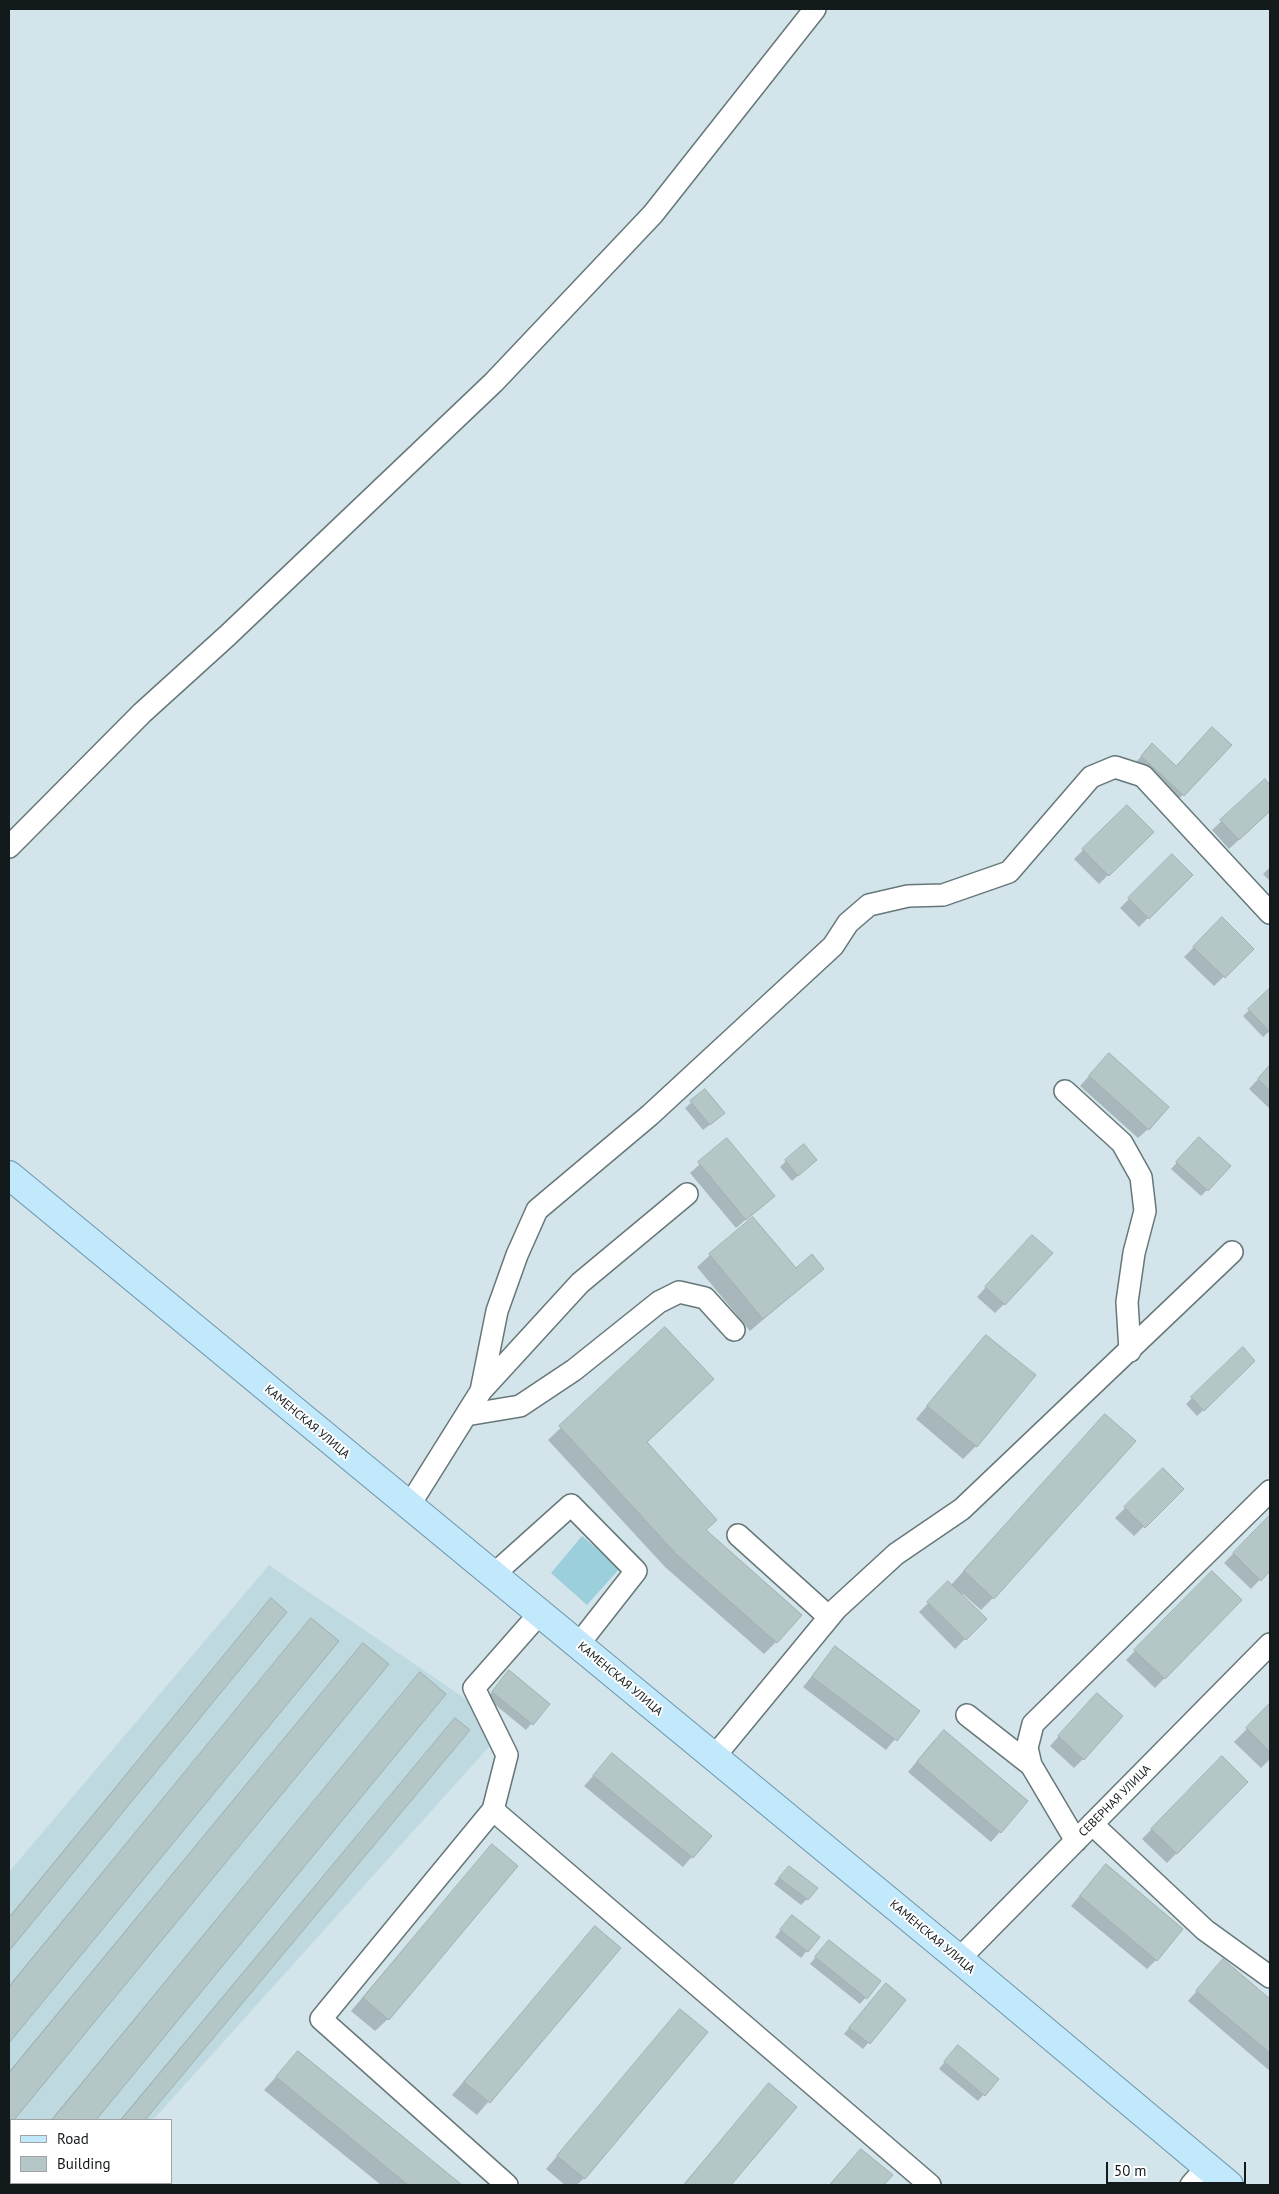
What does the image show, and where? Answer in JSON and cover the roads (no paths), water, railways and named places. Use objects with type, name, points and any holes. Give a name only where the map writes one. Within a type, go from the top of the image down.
[{"type":"main road","name":"КАМЕНСКАЯ УЛИЦА","points":[[9,1175],[959,1959],[1199,2176],[1228,2185]]},
{"type":"street","points":[[9,847],[142,714],[227,636],[494,382],[653,214],[815,9]]},
{"type":"street","points":[[481,1391],[498,1311],[516,1255],[537,1210],[657,1108],[833,946],[848,923],[870,905],[908,896],[943,895],[1009,872],[1091,776],[1115,767],[1143,776],[1270,913]]},
{"type":"street","points":[[1065,1091],[1122,1143],[1142,1177],[1145,1211],[1134,1253],[1127,1302],[1130,1351]]},
{"type":"street","points":[[410,1506],[481,1391],[580,1283],[687,1194]]},
{"type":"street","points":[[714,1757],[829,1617],[896,1554],[962,1509],[1232,1252]]},
{"type":"street","points":[[466,1415],[520,1406],[574,1370],[660,1302],[679,1292],[705,1298],[734,1330]]},
{"type":"street","points":[[1030,1765],[1027,1748],[1033,1724],[1270,1490]]},
{"type":"street","points":[[493,1575],[571,1505],[636,1571],[578,1645]]},
{"type":"street","points":[[738,1535],[829,1617]]},
{"type":"street","points":[[507,2185],[321,2019],[493,1810],[507,1756],[474,1688],[540,1613]]},
{"type":"street","name":"СЕВЕРНАЯ УЛИЦА","points":[[959,1959],[1270,1644]]},
{"type":"street","points":[[968,1715],[1030,1765],[1076,1841]]},
{"type":"street","points":[[493,1810],[930,2185]]},
{"type":"street","points":[[1092,1824],[1205,1930],[1270,1977]]}]
